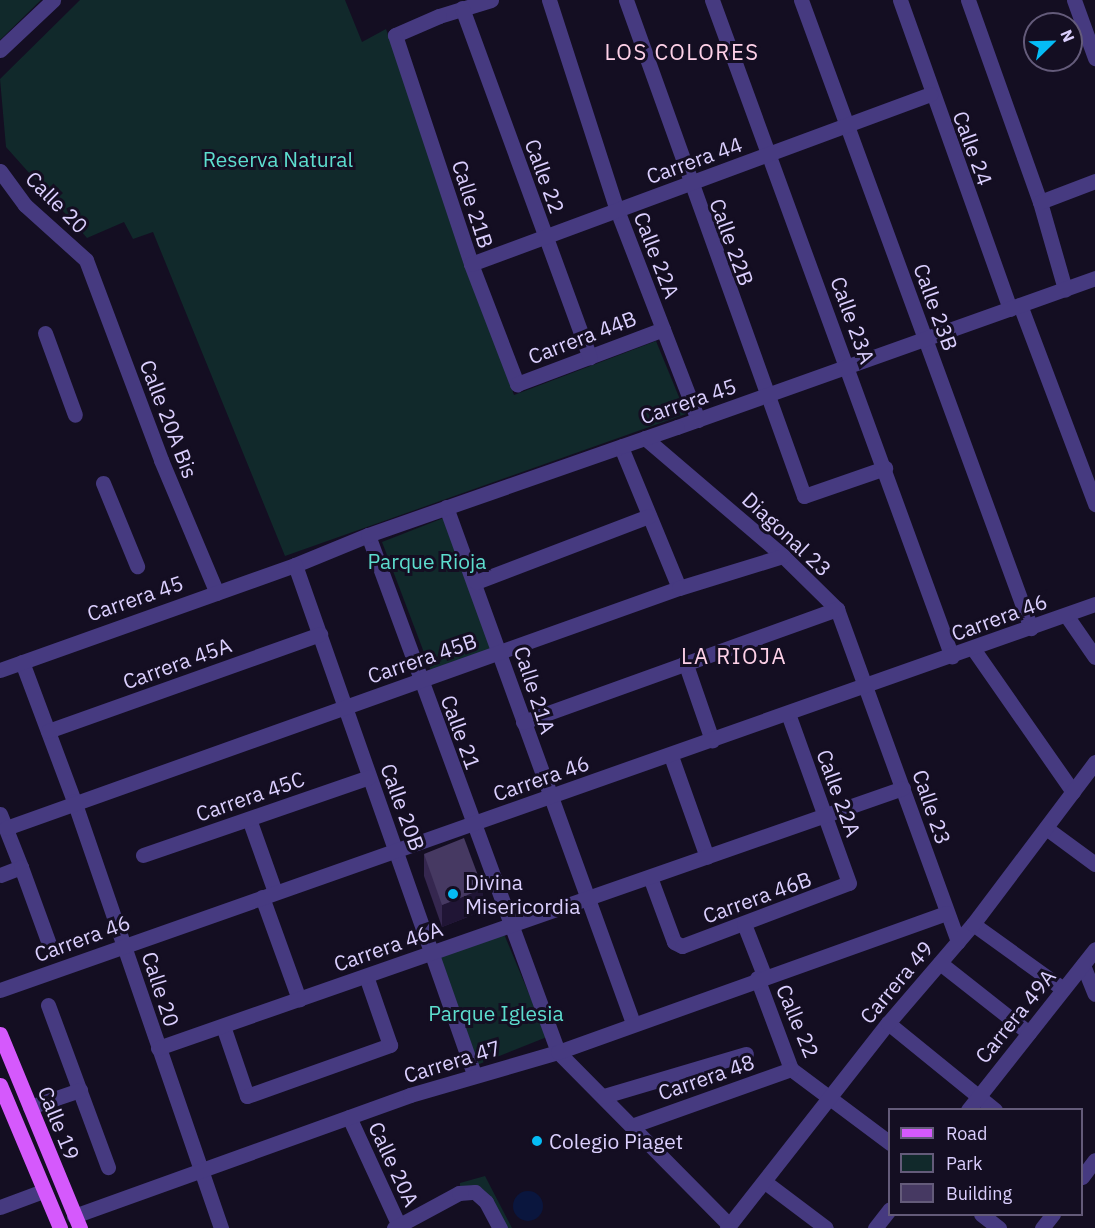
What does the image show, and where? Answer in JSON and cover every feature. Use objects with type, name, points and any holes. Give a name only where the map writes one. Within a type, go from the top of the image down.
[{"type":"main road","name":"Calle 19","points":[[0,1034],[77,1222]]},
{"type":"main road","name":"Calle 19","points":[[0,1086],[60,1228]]},
{"type":"street","points":[[0,50],[53,0]]},
{"type":"street","points":[[462,8],[491,0]]},
{"type":"street","name":"Calle 22A","points":[[549,0],[617,210],[698,420]]},
{"type":"street","name":"Calle 22B","points":[[626,0],[689,184],[804,496],[885,468]]},
{"type":"street","name":"Calle 23A","points":[[712,0],[849,367],[952,657]]},
{"type":"street","name":"Calle 23B","points":[[801,0],[1031,628]]},
{"type":"street","name":"Calle 24","points":[[900,0],[931,94],[1095,504]]},
{"type":"street","points":[[968,0],[1040,202],[1065,289]]},
{"type":"street","points":[[1074,0],[1095,58]]},
{"type":"street","name":"Calle 21B","points":[[462,8],[395,36],[471,264],[517,384]]},
{"type":"street","name":"Calle 22","points":[[462,8],[590,357]]},
{"type":"street","name":"Carrera 44","points":[[471,264],[931,94]]},
{"type":"street","name":"Calle 20","points":[[0,171],[25,205],[86,260]]},
{"type":"street","points":[[1040,202],[1095,181]]},
{"type":"street","name":"Calle 20A Bis","points":[[86,260],[161,460],[217,593]]},
{"type":"street","name":"Carrera 45","points":[[0,670],[289,567],[446,507],[767,396],[1095,278]]},
{"type":"street","name":"Carrera 44B","points":[[517,384],[663,329]]},
{"type":"street","points":[[45,333],[75,416]]},
{"type":"street","name":"Diagonal 23","points":[[645,438],[783,556],[837,609],[866,686]]},
{"type":"street","points":[[622,447],[679,588]]},
{"type":"street","points":[[103,483],[137,566]]},
{"type":"street","name":"Calle 21A","points":[[446,507],[502,653],[549,798],[633,1023]]},
{"type":"street","points":[[476,582],[649,516]]},
{"type":"street","name":"Calle 21","points":[[368,535],[509,926],[558,1052],[634,1125],[728,1227]]},
{"type":"street","name":"Carrera 45B","points":[[3,821],[74,801],[502,653],[679,588],[783,556]]},
{"type":"street","name":"Calle 20B","points":[[289,567],[320,634],[474,1074]]},
{"type":"street","name":"Carrera 46","points":[[0,990],[396,849],[974,650],[1095,604]]},
{"type":"street","points":[[523,722],[837,609]]},
{"type":"street","points":[[1066,615],[1095,657]]},
{"type":"street","name":"Carrera 45A","points":[[48,731],[320,634]]},
{"type":"street","points":[[974,650],[1073,792]]},
{"type":"street","name":"Calle 20","points":[[22,662],[74,801],[221,1228]]},
{"type":"street","points":[[685,662],[712,740]]},
{"type":"street","name":"Calle 23","points":[[866,686],[958,942]]},
{"type":"street","name":"Calle 22A","points":[[788,714],[849,877],[846,886]]},
{"type":"street","points":[[671,756],[707,857]]},
{"type":"street","name":"Carrera 49","points":[[728,1227],[888,1023],[973,924],[1095,762]]},
{"type":"street","name":"Carrera 45C","points":[[143,855],[369,777]]},
{"type":"street","name":"Carrera 46A","points":[[158,1048],[903,788]]},
{"type":"street","points":[[249,819],[299,999]]},
{"type":"street","points":[[3,821],[50,945]]},
{"type":"street","points":[[1046,828],[1095,864]]},
{"type":"street","points":[[0,875],[21,867]]},
{"type":"street","name":"Carrera 46B","points":[[650,876],[674,942],[681,946],[846,886]]},
{"type":"street","name":"Carrera 47","points":[[77,1222],[200,1172],[349,1117],[474,1074],[558,1052],[760,976],[946,913]]},
{"type":"street","name":"Calle 22","points":[[744,924],[791,1069],[888,1141]]},
{"type":"street","points":[[973,924],[1063,989]]},
{"type":"street","name":"Carrera 49A","points":[[969,1108],[1095,949]]},
{"type":"street","points":[[940,963],[1029,1033]]},
{"type":"street","points":[[1083,965],[1095,994]]},
{"type":"street","points":[[223,1026],[247,1096],[390,1045],[366,976]]},
{"type":"street","points":[[48,1005],[108,1167]]},
{"type":"street","points":[[888,1023],[993,1108]]},
{"type":"street","points":[[604,1096],[746,1054]]},
{"type":"street","name":"Carrera 48","points":[[634,1125],[791,1069]]},
{"type":"street","points":[[30,1107],[80,1090]]},
{"type":"street","name":"Calle 20A","points":[[349,1117],[398,1227]]},
{"type":"street","points":[[1083,1176],[1095,1160]]},
{"type":"street","points":[[765,1182],[826,1228]]},
{"type":"street","points":[[0,1207],[43,1191]]},
{"type":"street","points":[[398,1227],[459,1193],[475,1192],[486,1202],[500,1228]]},
{"type":"street","points":[[875,1228],[888,1212]]},
{"type":"street","points":[[982,1216],[999,1228]]},
{"type":"street","points":[[1042,1228],[1052,1216]]},
{"type":"green space","points":[[0,0],[41,0],[0,40]]},
{"type":"green space","name":"Reserva Natural","points":[[80,0],[345,0],[362,42],[386,29],[514,395],[656,341],[686,414],[285,556],[153,232],[133,239],[124,222],[87,238],[6,147],[0,79]]},
{"type":"green space","name":"Parque Rioja","points":[[446,517],[497,647],[431,671],[382,542]]},
{"type":"green space","name":"Parque Iglesia","points":[[504,934],[547,1037],[477,1065],[435,959]]},
{"type":"green space","points":[[485,1176],[512,1228],[504,1228],[484,1190],[460,1191],[460,1183]]},
{"type":"water","points":[[528,1191],[534,1192],[542,1200],[542,1212],[534,1220],[528,1221],[522,1220],[514,1212],[513,1206],[514,1200],[522,1192]]},
{"type":"building","points":[[464,838],[483,889],[442,905],[424,854]]},
{"type":"place","name":"Divina Misericordia","points":[[453,894]]},
{"type":"place","name":"Colegio Piaget","points":[[537,1141]]},
{"type":"district","name":"LOS COLORES","points":[[682,52]]},
{"type":"district","name":"LA RIOJA","points":[[734,656]]}]
